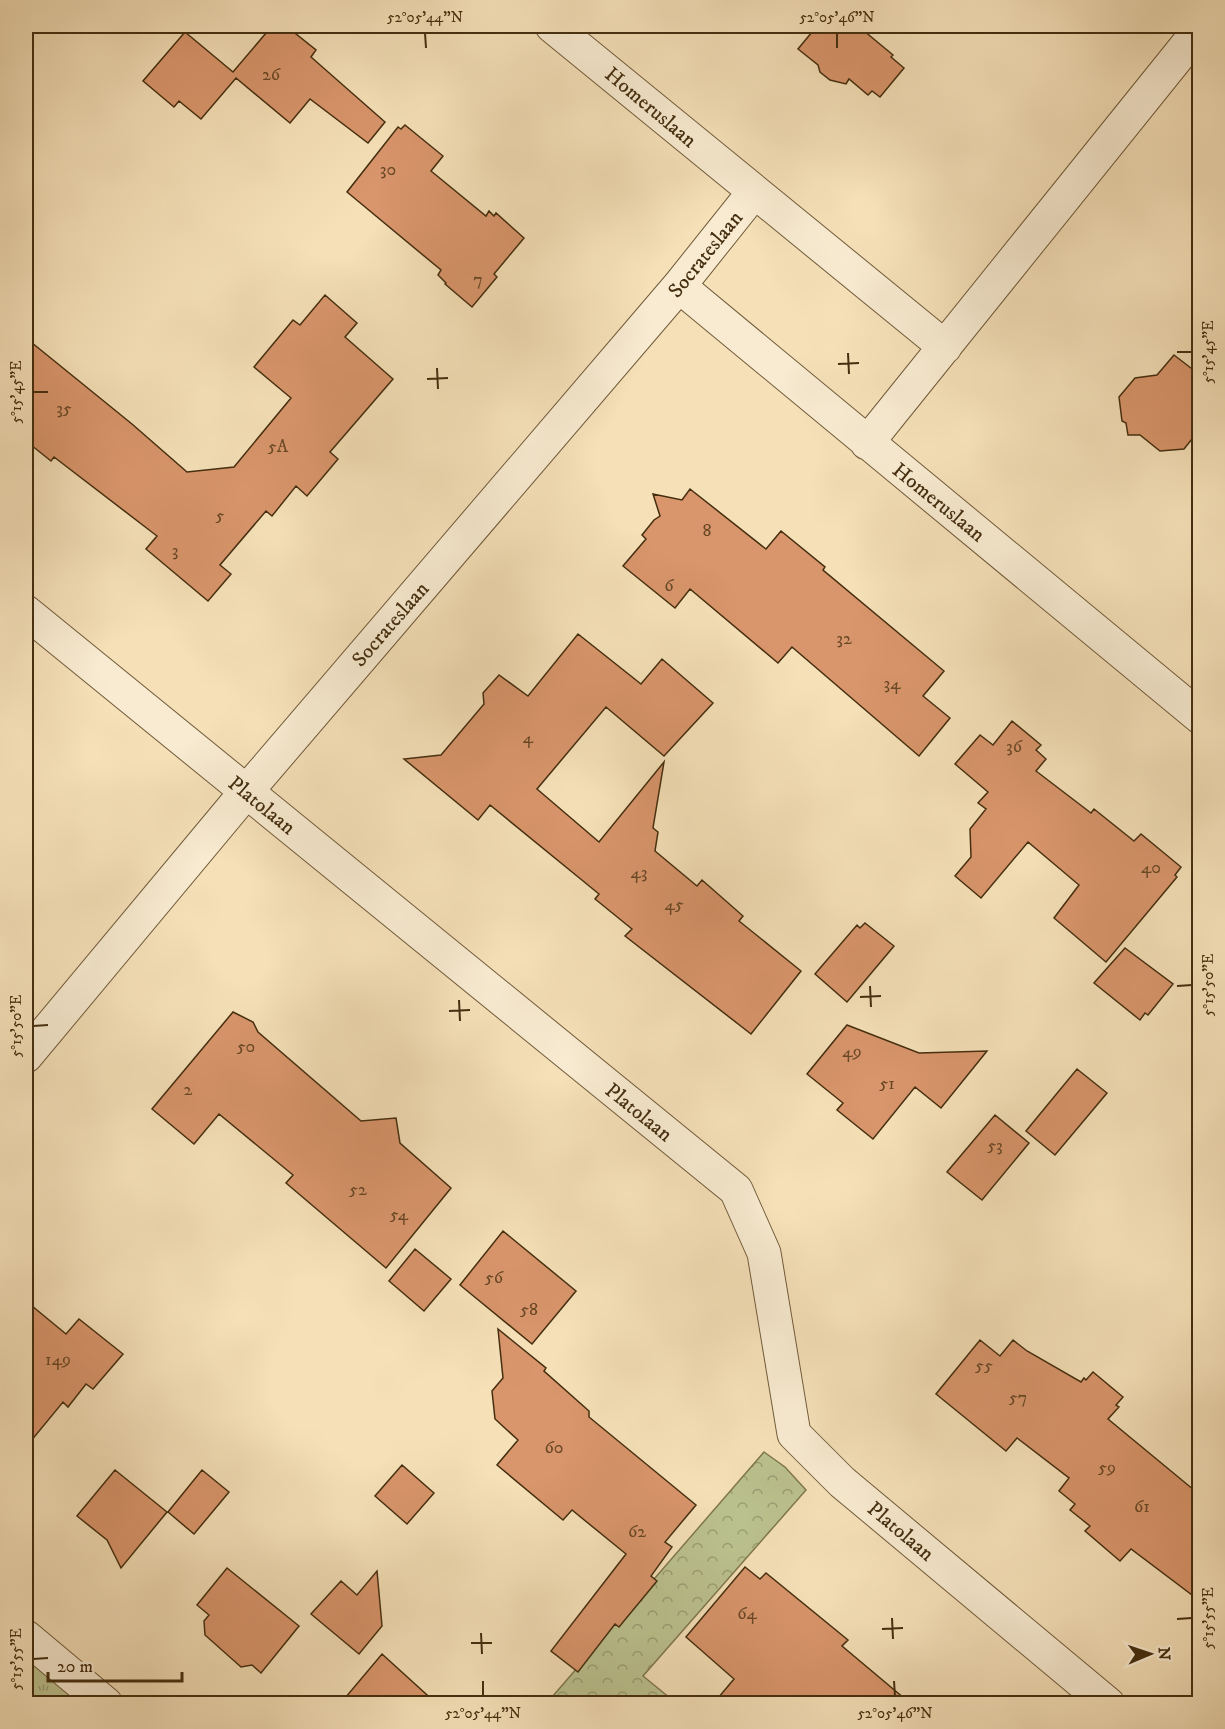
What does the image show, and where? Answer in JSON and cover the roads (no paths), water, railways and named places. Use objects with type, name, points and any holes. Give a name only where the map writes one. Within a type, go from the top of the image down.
[{"type":"street","name":"Homeruslaan","points":[[552,26],[945,347]]},
{"type":"street","points":[[867,443],[1200,30]]},
{"type":"street","name":"Socrateslaan","points":[[26,1056],[246,792],[679,286],[754,192]]},
{"type":"street","name":"Homeruslaan","points":[[679,286],[1200,717]]},
{"type":"street","name":"Platolaan","points":[[26,612],[736,1190],[764,1253],[794,1434],[842,1482],[1108,1704]]},
{"type":"street","points":[[26,1637],[106,1704]]}]
